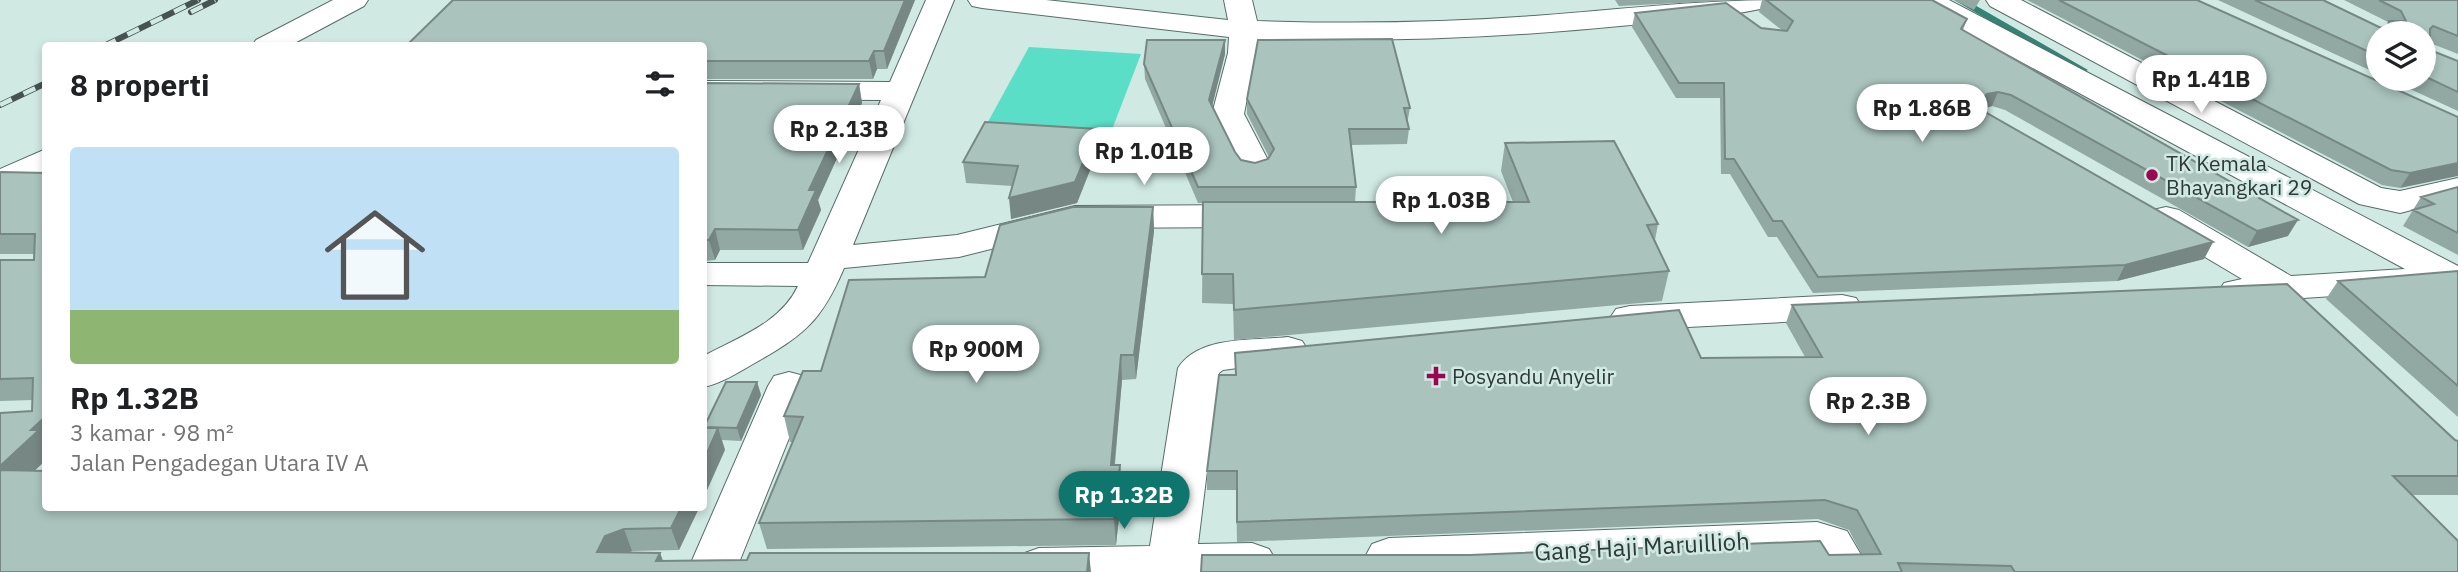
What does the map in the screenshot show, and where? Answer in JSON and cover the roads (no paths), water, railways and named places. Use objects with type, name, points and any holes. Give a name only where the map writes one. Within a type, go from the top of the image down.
[{"type":"street","points":[[274,42],[354,0]]},
{"type":"street","points":[[707,371],[783,330],[810,302],[940,0]]},
{"type":"street","points":[[982,0],[1186,25],[1241,14],[1292,31],[1490,28],[1764,0]]},
{"type":"street","points":[[1927,0],[2454,277]]},
{"type":"street","points":[[2000,0],[2371,197],[2400,202],[2458,188]]},
{"type":"street","points":[[1728,5],[1762,29]]},
{"type":"street","points":[[1241,14],[1243,53],[1228,114],[1254,166]]},
{"type":"street","points":[[707,90],[901,91]]},
{"type":"street","points":[[0,183],[42,161]]},
{"type":"street","points":[[2134,200],[2286,287],[2324,323]]},
{"type":"street","points":[[707,274],[827,266],[959,246],[1032,225],[1075,217],[1283,216]]},
{"type":"street","points":[[2205,293],[2454,277]]},
{"type":"street","points":[[1590,321],[1685,313],[1880,305]]},
{"type":"street","points":[[1170,569],[1199,368],[1212,358],[1320,347]]},
{"type":"street","points":[[765,569],[691,570],[789,386]]},
{"type":"street","name":"Gang Haji Maruillioh","points":[[1340,559],[1406,564],[1817,540],[1830,544],[1846,572]]},
{"type":"street","points":[[996,567],[1170,569],[1289,561]]},
{"type":"waterway","points":[[1959,0],[2082,70]]},
{"type":"railway","points":[[112,42],[198,0]]},
{"type":"railway","points":[[191,12],[215,0]]},
{"type":"railway","points":[[0,105],[42,85]]},
{"type":"place","name":"TK Kemala Bhayangkari 29","points":[[2152,175]]},
{"type":"place","name":"Posyandu Anyelir","points":[[1436,376]]}]
